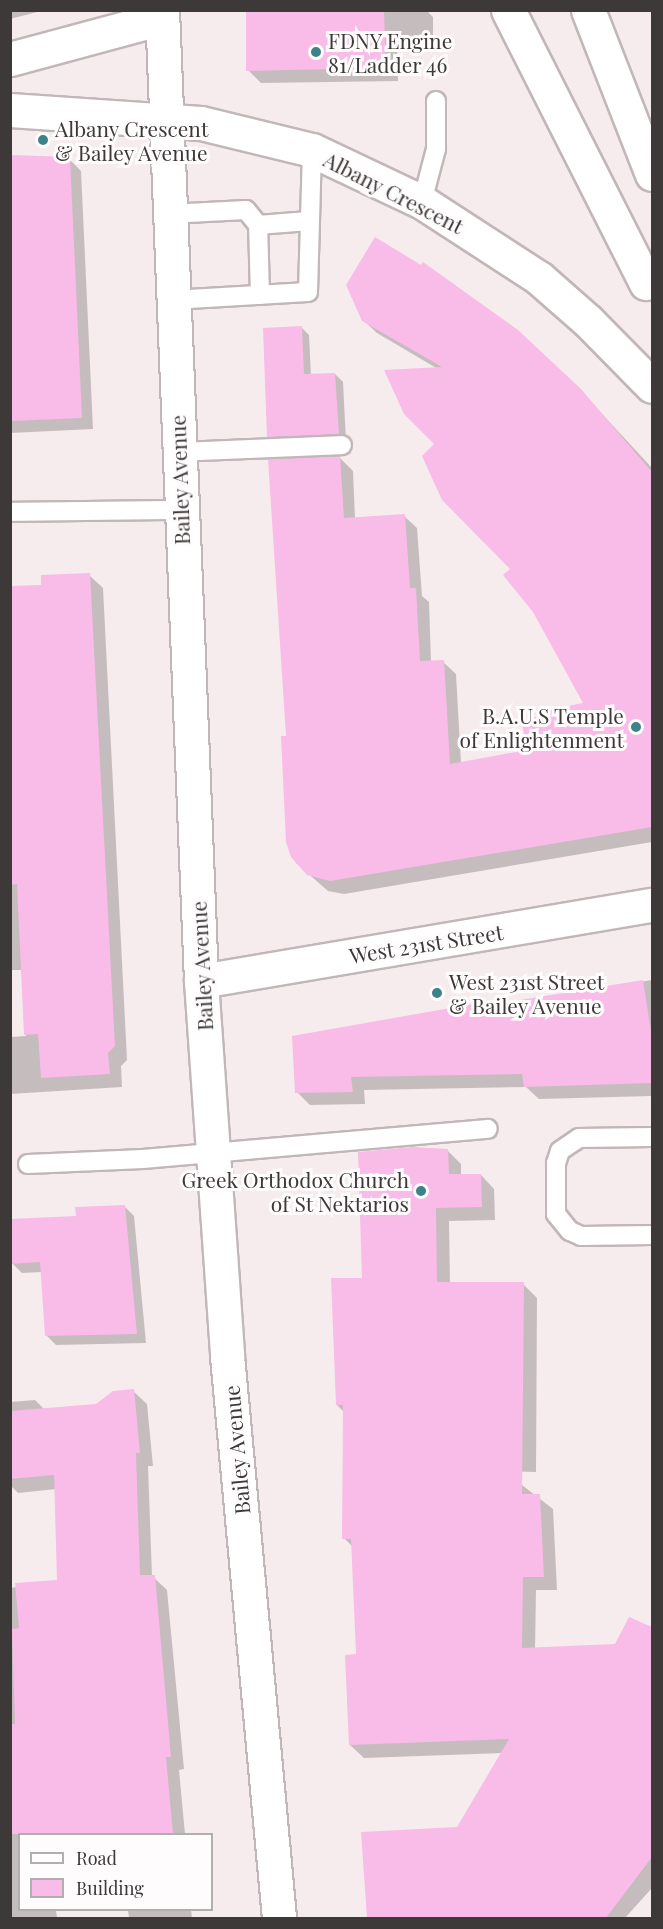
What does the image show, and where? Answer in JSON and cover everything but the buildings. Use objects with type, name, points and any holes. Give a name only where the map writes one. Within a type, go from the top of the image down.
[{"type":"main road","points":[[507,10],[646,283]]},
{"type":"main road","points":[[588,10],[652,174]]},
{"type":"main road","points":[[10,59],[162,14]]},
{"type":"main road","name":"Bailey Avenue","points":[[162,14],[168,214],[201,981],[227,1356],[279,1918]]},
{"type":"main road","name":"Albany Crescent","points":[[10,110],[165,120],[233,129],[312,150],[422,202],[539,278],[629,360],[652,386]]},
{"type":"main road","name":"West 231st Street","points":[[201,981],[652,905]]},
{"type":"lane","points":[[422,202],[436,149],[436,101]]},
{"type":"lane","points":[[172,300],[308,292],[312,150]]},
{"type":"lane","points":[[168,214],[246,210],[258,225],[260,295]]},
{"type":"lane","points":[[258,225],[309,221]]},
{"type":"lane","points":[[178,453],[342,445]]},
{"type":"lane","points":[[10,512],[180,510]]},
{"type":"lane","points":[[28,1164],[143,1159],[212,1150],[488,1129]]},
{"type":"lane","points":[[652,1137],[579,1138],[560,1151],[555,1162],[556,1214],[570,1231],[580,1236],[652,1235]]},
{"type":"place","name":"FDNY Engine 81/Ladder 46","points":[[316,52]]},
{"type":"place","name":"Albany Crescent & Bailey Avenue","points":[[43,140]]},
{"type":"place","name":"B.A.U.S Temple of Enlightenment","points":[[636,727]]},
{"type":"place","name":"West 231st Street & Bailey Avenue","points":[[437,993]]},
{"type":"place","name":"Greek Orthodox Church of St Nektarios","points":[[421,1191]]}]
